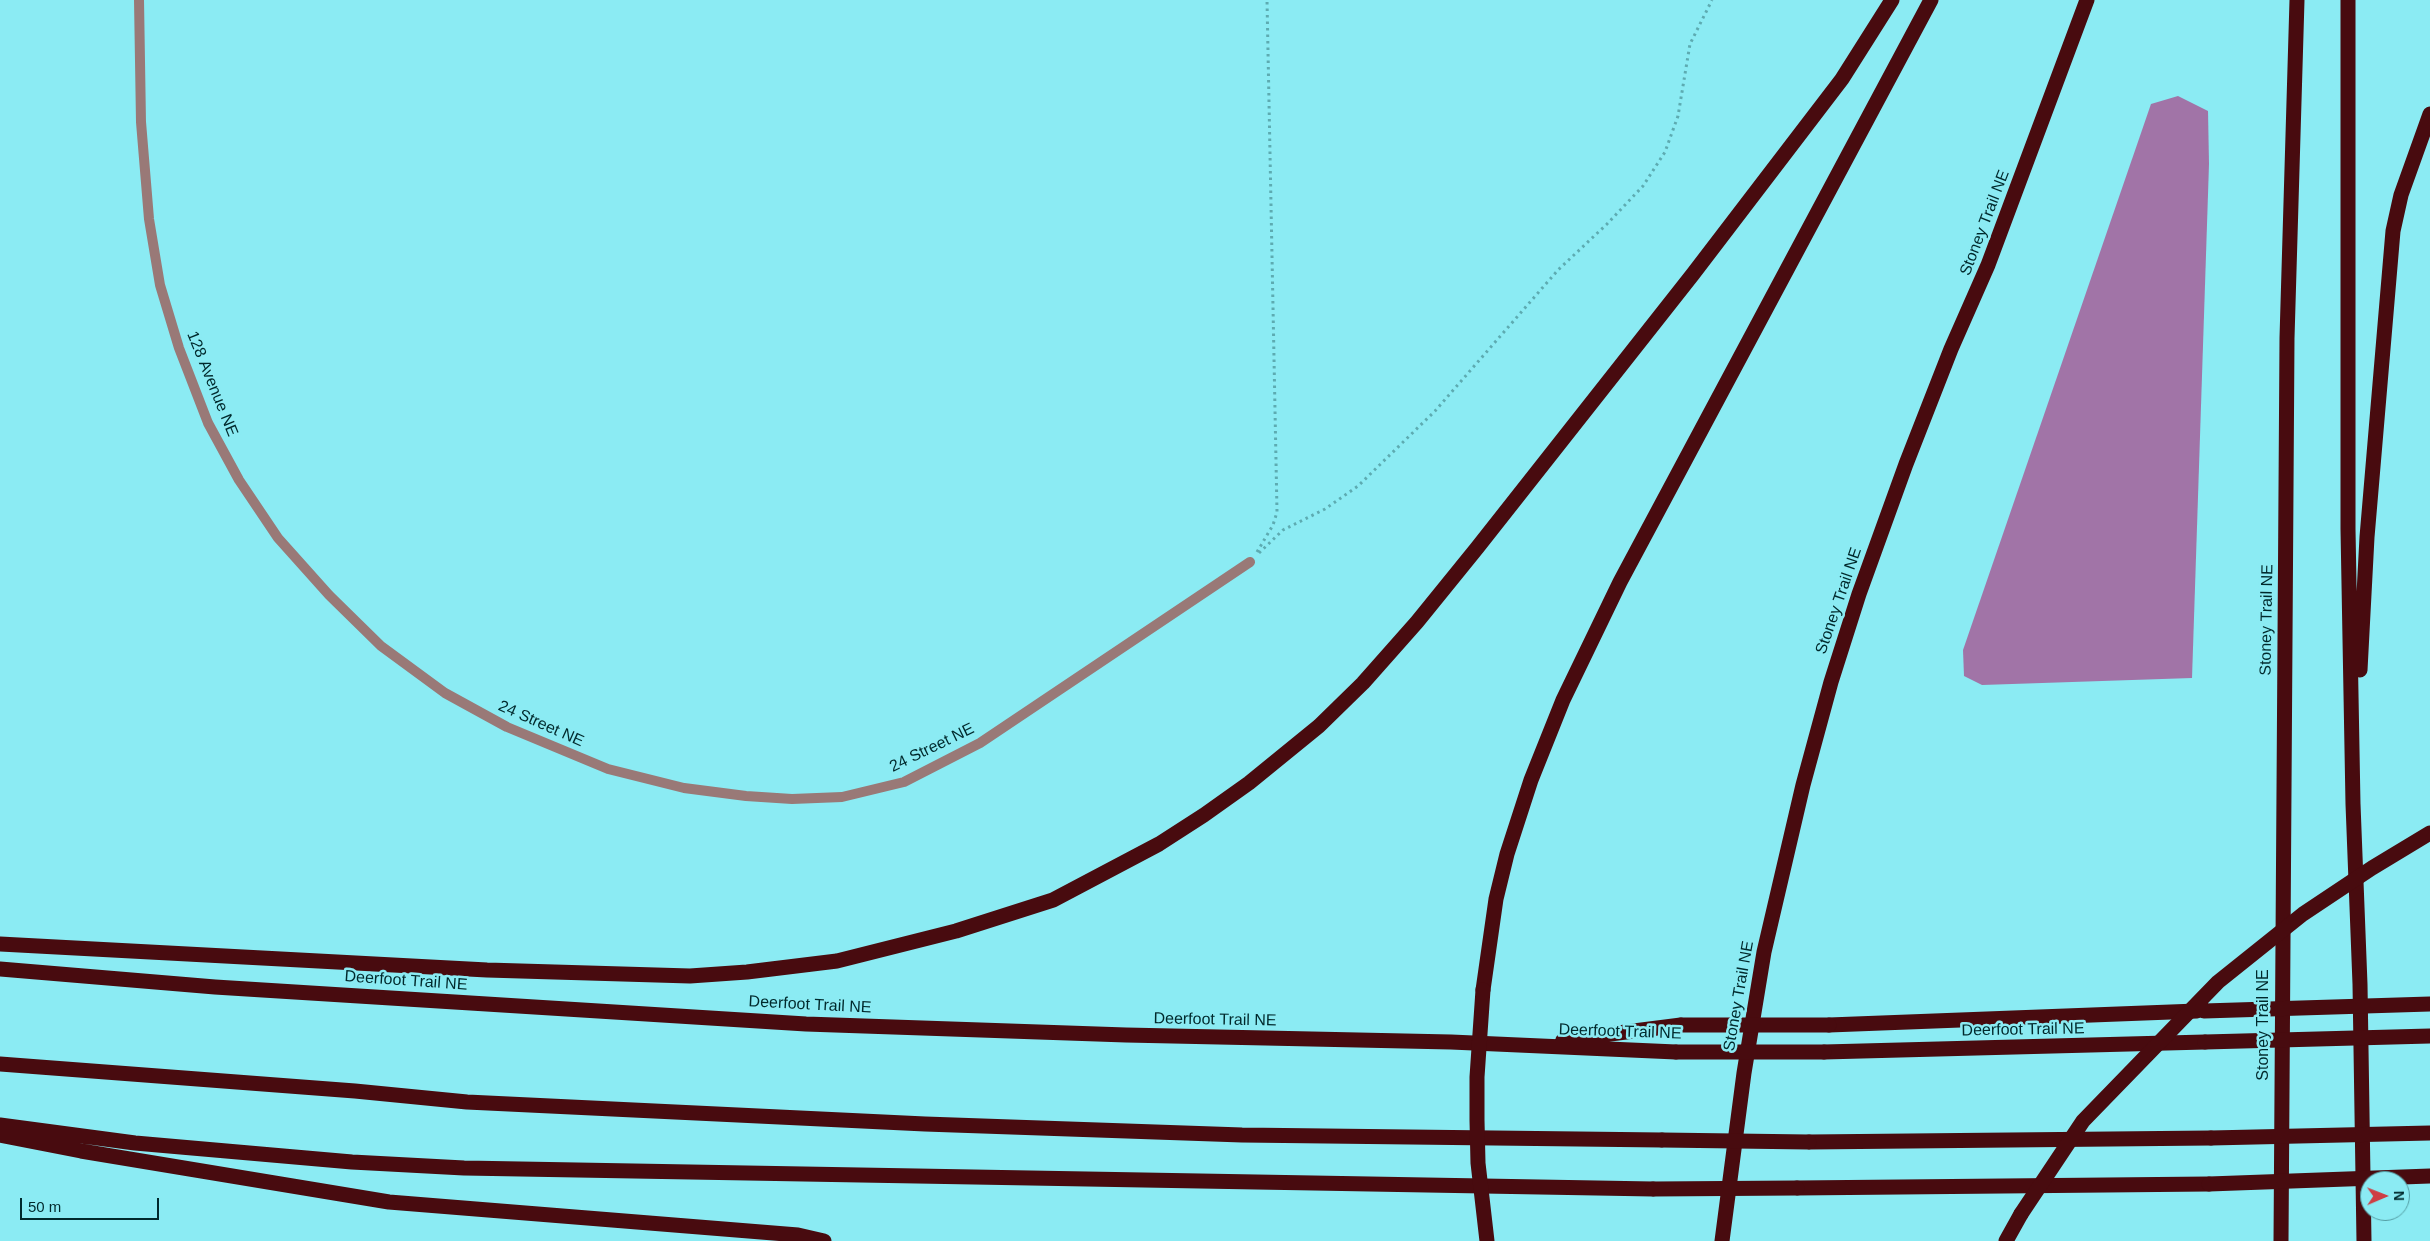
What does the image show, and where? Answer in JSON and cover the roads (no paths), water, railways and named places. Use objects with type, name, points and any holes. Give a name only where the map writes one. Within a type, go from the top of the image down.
[{"type":"highway","points":[[0,944],[487,970],[690,976],[747,972],[837,961],[956,931],[1053,900],[1159,844],[1234,794],[1319,726],[1363,683],[1417,622],[1471,556],[1694,274],[1842,79],[1892,0]]},
{"type":"highway","points":[[1487,1241],[1480,1181],[1477,1120],[1477,1077],[1483,990],[1496,899],[1518,816],[1563,700],[1589,644],[1931,0]]},
{"type":"highway","name":"Stoney Trail NE","points":[[1722,1241],[1744,1073],[1766,940],[1800,794],[1831,682],[1859,594],[1906,464],[1951,349],[1988,265],[2087,0]]},
{"type":"highway","name":"Stoney Trail NE","points":[[2281,1241],[2287,386],[2297,0]]},
{"type":"highway","points":[[2348,0],[2348,413],[2353,804],[2360,984],[2364,1241]]},
{"type":"highway","points":[[2353,804],[2367,537],[2393,231],[2404,186],[2430,114]]},
{"type":"highway","points":[[2006,1241],[2021,1214],[2083,1121],[2218,982],[2303,914],[2372,868],[2430,833]]},
{"type":"highway","name":"Deerfoot Trail NE","points":[[0,969],[215,986],[806,1024],[1126,1036],[1518,1045],[1676,1052],[1824,1052],[2430,1036]]},
{"type":"highway","points":[[1518,1045],[1681,1025],[1829,1025],[2430,1004]]},
{"type":"highway","points":[[0,1064],[355,1091],[468,1102],[925,1124],[1242,1136],[1809,1142],[2211,1138],[2430,1133]]},
{"type":"highway","points":[[0,1125],[135,1143],[352,1162],[464,1168],[1653,1189],[2209,1184],[2430,1176]]},
{"type":"highway","points":[[0,1135],[389,1202],[798,1235],[824,1241]]},
{"type":"street","name":"128 Avenue NE","points":[[139,0],[141,122],[149,219],[160,285],[176,339],[208,423],[240,480],[278,538],[329,595],[382,646],[445,693]]},
{"type":"street","name":"24 Street NE","points":[[445,693],[507,728],[608,769],[684,788],[746,796],[792,799],[842,797],[904,782],[980,743],[1250,562]]}]
